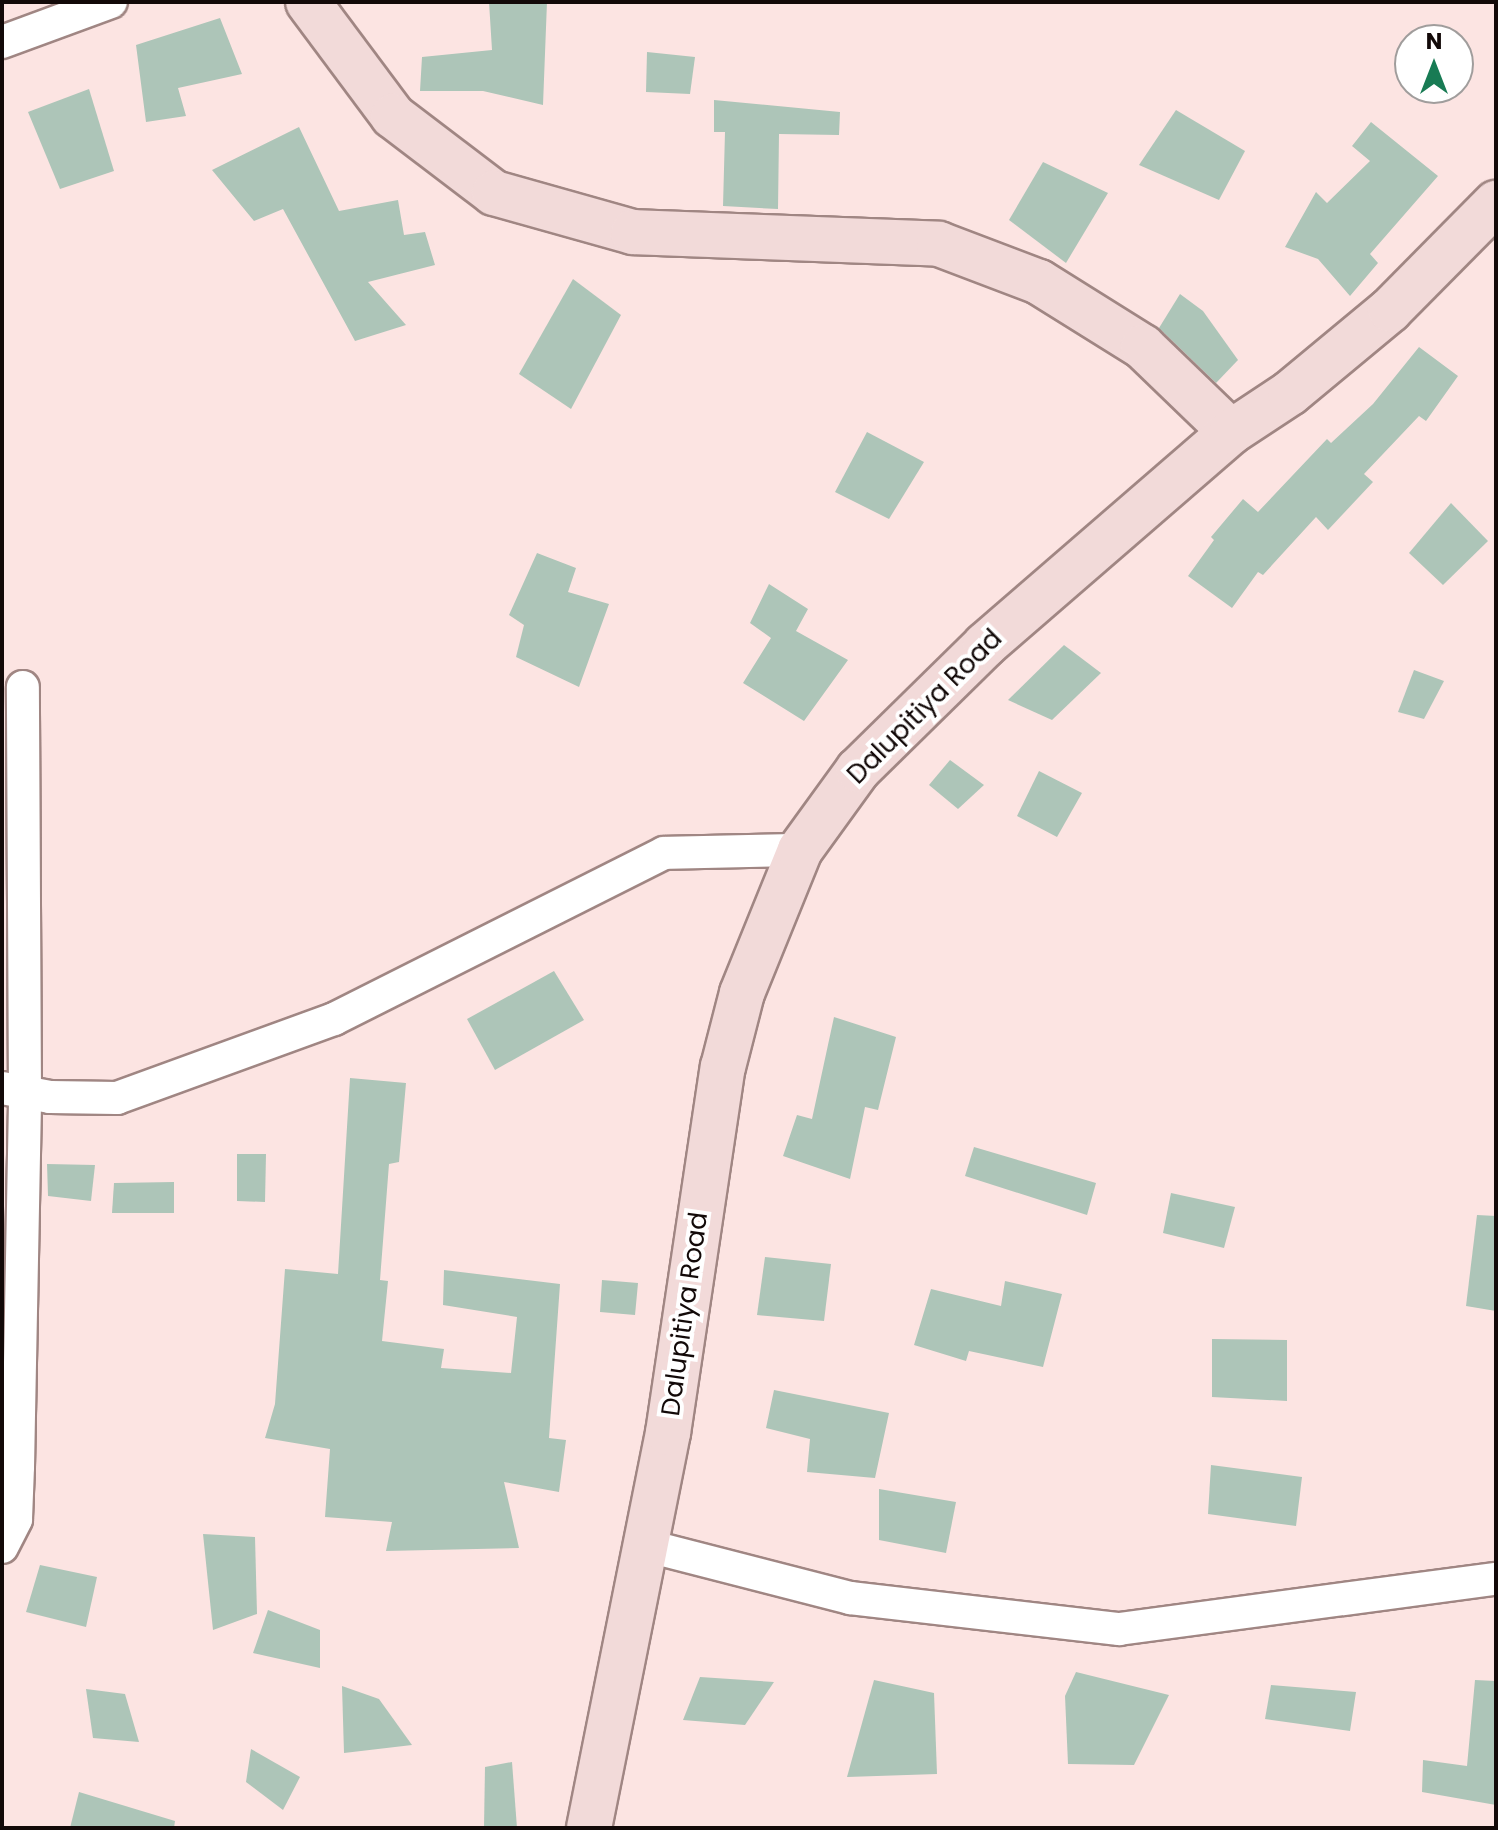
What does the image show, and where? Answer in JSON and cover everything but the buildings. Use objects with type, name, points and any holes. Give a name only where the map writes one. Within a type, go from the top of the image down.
[{"type":"street","points":[[2,42],[111,2]]},
{"type":"street","points":[[308,2],[393,116],[494,193],[633,232],[939,244],[1039,282],[1143,347],[1231,432]]},
{"type":"street","name":"Dalupitiya Road","points":[[589,1828],[668,1433],[723,1067],[742,993],[800,850],[858,770],[985,645],[1231,432],[1290,393],[1489,223]]},
{"type":"street","points":[[2,1547],[16,1519],[13,1091],[23,687]]},
{"type":"street","points":[[13,1091],[117,1098],[334,1019],[664,853],[800,850]]},
{"type":"street","points":[[644,1545],[850,1598],[1119,1629],[1496,1579]]}]
